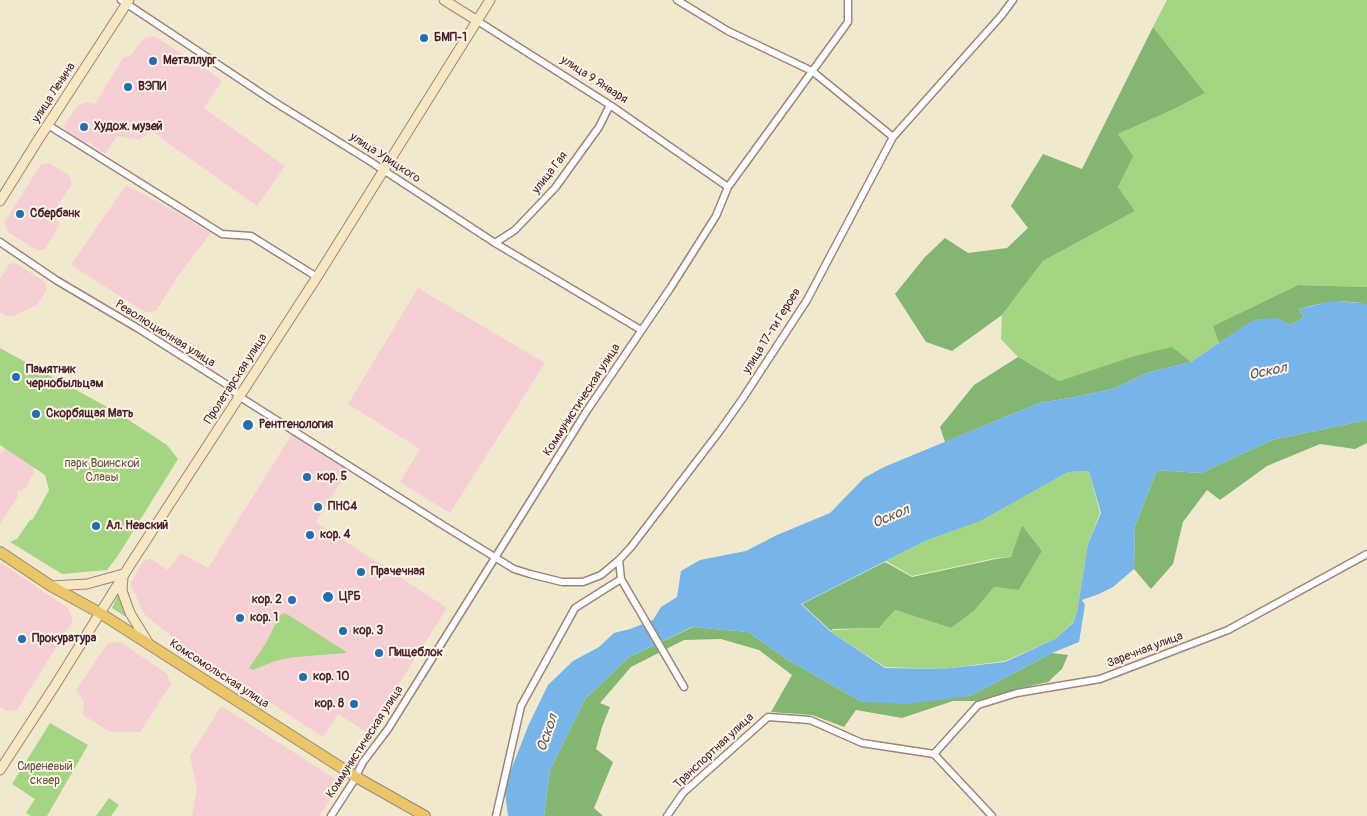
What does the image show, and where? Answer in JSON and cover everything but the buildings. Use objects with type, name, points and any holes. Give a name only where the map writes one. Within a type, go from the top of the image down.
[{"type":"main road","name":"улица 9 Января","points":[[444,0],[476,20]]},
{"type":"main road","name":"Пролетарская улица","points":[[0,770],[124,574],[317,277],[490,0]]},
{"type":"main road","name":"улица Ленина","points":[[0,201],[126,1]]},
{"type":"main road","name":"Комсомольская улица","points":[[0,552],[51,586],[100,613],[356,777],[425,816]]},
{"type":"main road","points":[[51,586],[87,584],[124,574],[122,591],[133,618],[149,644]]},
{"type":"street","points":[[677,0],[728,31],[812,71],[894,137]]},
{"type":"street","name":"Коммунистическая улица","points":[[331,816],[356,777],[363,762],[388,729],[586,412],[671,287],[716,216],[728,187],[848,22],[848,0]]},
{"type":"street","name":"улица 17-ти Героев","points":[[496,557],[514,569],[562,582],[584,582],[601,575],[619,560],[643,532],[719,432],[796,317],[807,300],[894,137],[1013,0]]},
{"type":"street","name":"улица Урицкого","points":[[126,1],[276,103],[384,170],[495,243],[641,330]]},
{"type":"street","name":"улица 9 Января","points":[[476,20],[610,105],[728,187]]},
{"type":"street","name":"улица Гая","points":[[495,243],[515,230],[556,188],[599,127],[610,105]]},
{"type":"street","points":[[48,125],[222,234],[250,236],[317,277]]},
{"type":"street","name":"Революционная улица","points":[[0,242],[56,280],[139,329],[226,384],[240,397],[496,557]]},
{"type":"street","name":"Заречная улица","points":[[934,754],[978,706],[1017,692],[1100,679],[1228,630],[1367,554]]},
{"type":"street","points":[[619,560],[621,579],[684,687]]},
{"type":"street","points":[[496,816],[521,706],[575,608],[621,579]]},
{"type":"street","name":"Транспортная улица","points":[[667,816],[682,793],[768,717],[810,720],[862,743],[934,754]]},
{"type":"street","points":[[934,754],[992,816]]},
{"type":"shaded area","points":[[154,36],[222,81],[204,108],[285,166],[257,206],[151,131],[139,140],[117,136],[105,154],[88,142],[79,143],[66,134],[64,125],[78,105],[87,102],[95,104],[123,58],[131,55],[144,38]]},
{"type":"shaded area","points":[[49,163],[69,175],[72,184],[54,211],[59,226],[45,249],[38,251],[8,232],[4,223],[41,164]]},
{"type":"shaded area","points":[[126,185],[211,233],[177,277],[156,311],[145,312],[71,265]]},
{"type":"shaded area","points":[[15,263],[45,282],[47,289],[37,305],[13,316],[6,316],[0,312],[0,279],[9,264]]},
{"type":"shaded area","points":[[418,288],[545,363],[450,513],[400,482],[420,449],[348,404]]},
{"type":"shaded area","name":"ЦРБ","points":[[292,434],[349,469],[316,522],[447,608],[368,733],[338,714],[323,737],[187,648],[145,615],[130,584],[144,560],[151,559],[168,570],[181,553],[208,568]]},
{"type":"shaded area","points":[[11,447],[33,462],[34,473],[25,489],[17,491],[18,496],[0,524],[0,454],[3,450]]},
{"type":"shaded area","points":[[0,564],[3,564],[68,608],[73,621],[17,710],[6,711],[0,707]]},
{"type":"shaded area","points":[[121,642],[167,674],[171,684],[140,732],[110,732],[83,715],[84,702],[76,690],[108,643]]},
{"type":"shaded area","points":[[223,707],[337,780],[339,786],[319,816],[192,816],[197,789],[190,756],[220,708]]},
{"type":"green space","points":[[1167,0],[1367,0],[1367,287],[1298,285],[1213,326],[1219,343],[1191,362],[1172,348],[1134,356],[1059,381],[1018,357],[1001,339],[1002,315],[1043,261],[1135,211],[1118,187],[1132,156],[1118,134],[1205,93],[1153,27]]},
{"type":"green space","points":[[1153,27],[1205,93],[1118,134],[1133,156],[1118,187],[1135,211],[1043,261],[1002,315],[952,351],[926,342],[895,294],[925,257],[945,238],[968,253],[1007,248],[1028,228],[1011,206],[1043,154],[1082,169]]},
{"type":"green space","points":[[1298,285],[1367,287],[1367,305],[1341,302],[1325,303],[1299,309],[1304,317],[1291,325],[1278,319],[1254,320],[1219,343],[1213,326]]},
{"type":"green space","points":[[1172,347],[1191,362],[1150,372],[1112,389],[1039,403],[945,442],[940,427],[974,385],[1018,357],[1059,381],[1134,356]]},
{"type":"green space","name":"парк Воинской Славы","points":[[0,348],[118,413],[167,445],[178,459],[107,570],[62,574],[10,542],[17,539],[30,520],[33,519],[49,490],[45,475],[0,445]]},
{"type":"green space","points":[[1367,420],[1367,443],[1355,449],[1320,444],[1267,466],[1220,500],[1207,490],[1183,522],[1173,564],[1151,589],[1134,569],[1135,526],[1157,470],[1201,473],[1272,440]]},
{"type":"green space","points":[[1089,471],[1100,513],[1088,544],[1077,612],[1073,622],[1055,639],[1005,661],[942,669],[885,667],[831,632],[833,630],[879,628],[895,610],[951,628],[974,611],[994,587],[1019,590],[1042,551],[1022,525],[1011,557],[996,558],[912,576],[886,561],[925,541],[979,521],[1068,472]]},
{"type":"green space","points":[[1022,525],[1042,551],[1019,590],[994,587],[974,611],[951,628],[895,610],[879,628],[833,629],[831,631],[802,604],[885,562],[912,577],[1011,557]]},
{"type":"green space","points":[[119,592],[129,619],[112,608]]},
{"type":"green space","points":[[285,613],[346,653],[295,657],[275,661],[253,670],[249,668],[266,643],[280,615]]},
{"type":"green space","points":[[693,627],[748,632],[788,660],[862,702],[970,696],[1052,653],[1068,655],[1062,669],[1048,682],[977,701],[953,701],[902,718],[856,710],[844,727],[812,715],[771,712],[792,675],[759,650],[721,639],[684,640],[631,667],[600,703],[610,707],[596,749],[613,762],[594,808],[603,816],[544,816],[550,770],[585,699],[629,657]]},
{"type":"green space","name":"Сиреневый сквер","points":[[50,723],[88,745],[47,816],[31,816],[26,813],[35,799],[12,784]]},
{"type":"green space","points":[[109,798],[119,805],[111,816],[96,816]]},
{"type":"water","name":"Оскол","points":[[1333,301],[1367,305],[1367,420],[1272,440],[1201,473],[1157,470],[1135,526],[1134,569],[1113,587],[1082,600],[1085,605],[1079,642],[1052,653],[970,696],[906,704],[862,702],[788,660],[748,632],[692,627],[629,657],[585,699],[550,770],[544,816],[508,816],[505,793],[509,775],[529,724],[548,685],[573,661],[599,647],[614,633],[653,620],[661,607],[677,597],[681,571],[700,560],[746,551],[777,535],[830,513],[864,478],[884,467],[1039,403],[1112,389],[1150,372],[1191,362],[1253,320],[1278,318],[1291,325],[1304,317],[1299,309]],"holes":[[[1089,471],[1101,513],[1088,544],[1077,612],[1073,623],[1055,639],[1005,662],[942,669],[885,668],[831,632],[801,604],[925,541],[980,521],[1068,472]]]},
{"type":"place","name":"БМП-1","points":[[424,38]]},
{"type":"place","name":"Металлург","points":[[153,61]]},
{"type":"place","name":"ВЭПИ","points":[[128,87]]},
{"type":"place","name":"Худож. музей","points":[[84,127]]},
{"type":"place","name":"Сбербанк","points":[[20,214]]},
{"type":"place","name":"Памятник чернобыльцам","points":[[16,377]]},
{"type":"place","name":"Скорбящая Мать","points":[[36,414]]},
{"type":"place","name":"Рентгенология","points":[[248,425]]},
{"type":"place","name":"кор. 5","points":[[307,477]]},
{"type":"place","name":"ПНС4","points":[[318,507]]},
{"type":"place","name":"Ал. Невский","points":[[96,526]]},
{"type":"place","name":"кор. 4","points":[[310,535]]},
{"type":"place","name":"Прачечная","points":[[361,572]]},
{"type":"place","name":"ЦРБ","points":[[328,597]]},
{"type":"place","name":"кор. 2","points":[[292,600]]},
{"type":"place","name":"кор. 1","points":[[240,618]]},
{"type":"place","name":"кор. 3","points":[[343,631]]},
{"type":"place","name":"Прокуратура","points":[[22,639]]},
{"type":"place","name":"Пищеблок","points":[[379,653]]},
{"type":"place","name":"кор. 10","points":[[303,677]]},
{"type":"place","name":"кор. 8","points":[[354,704]]}]
